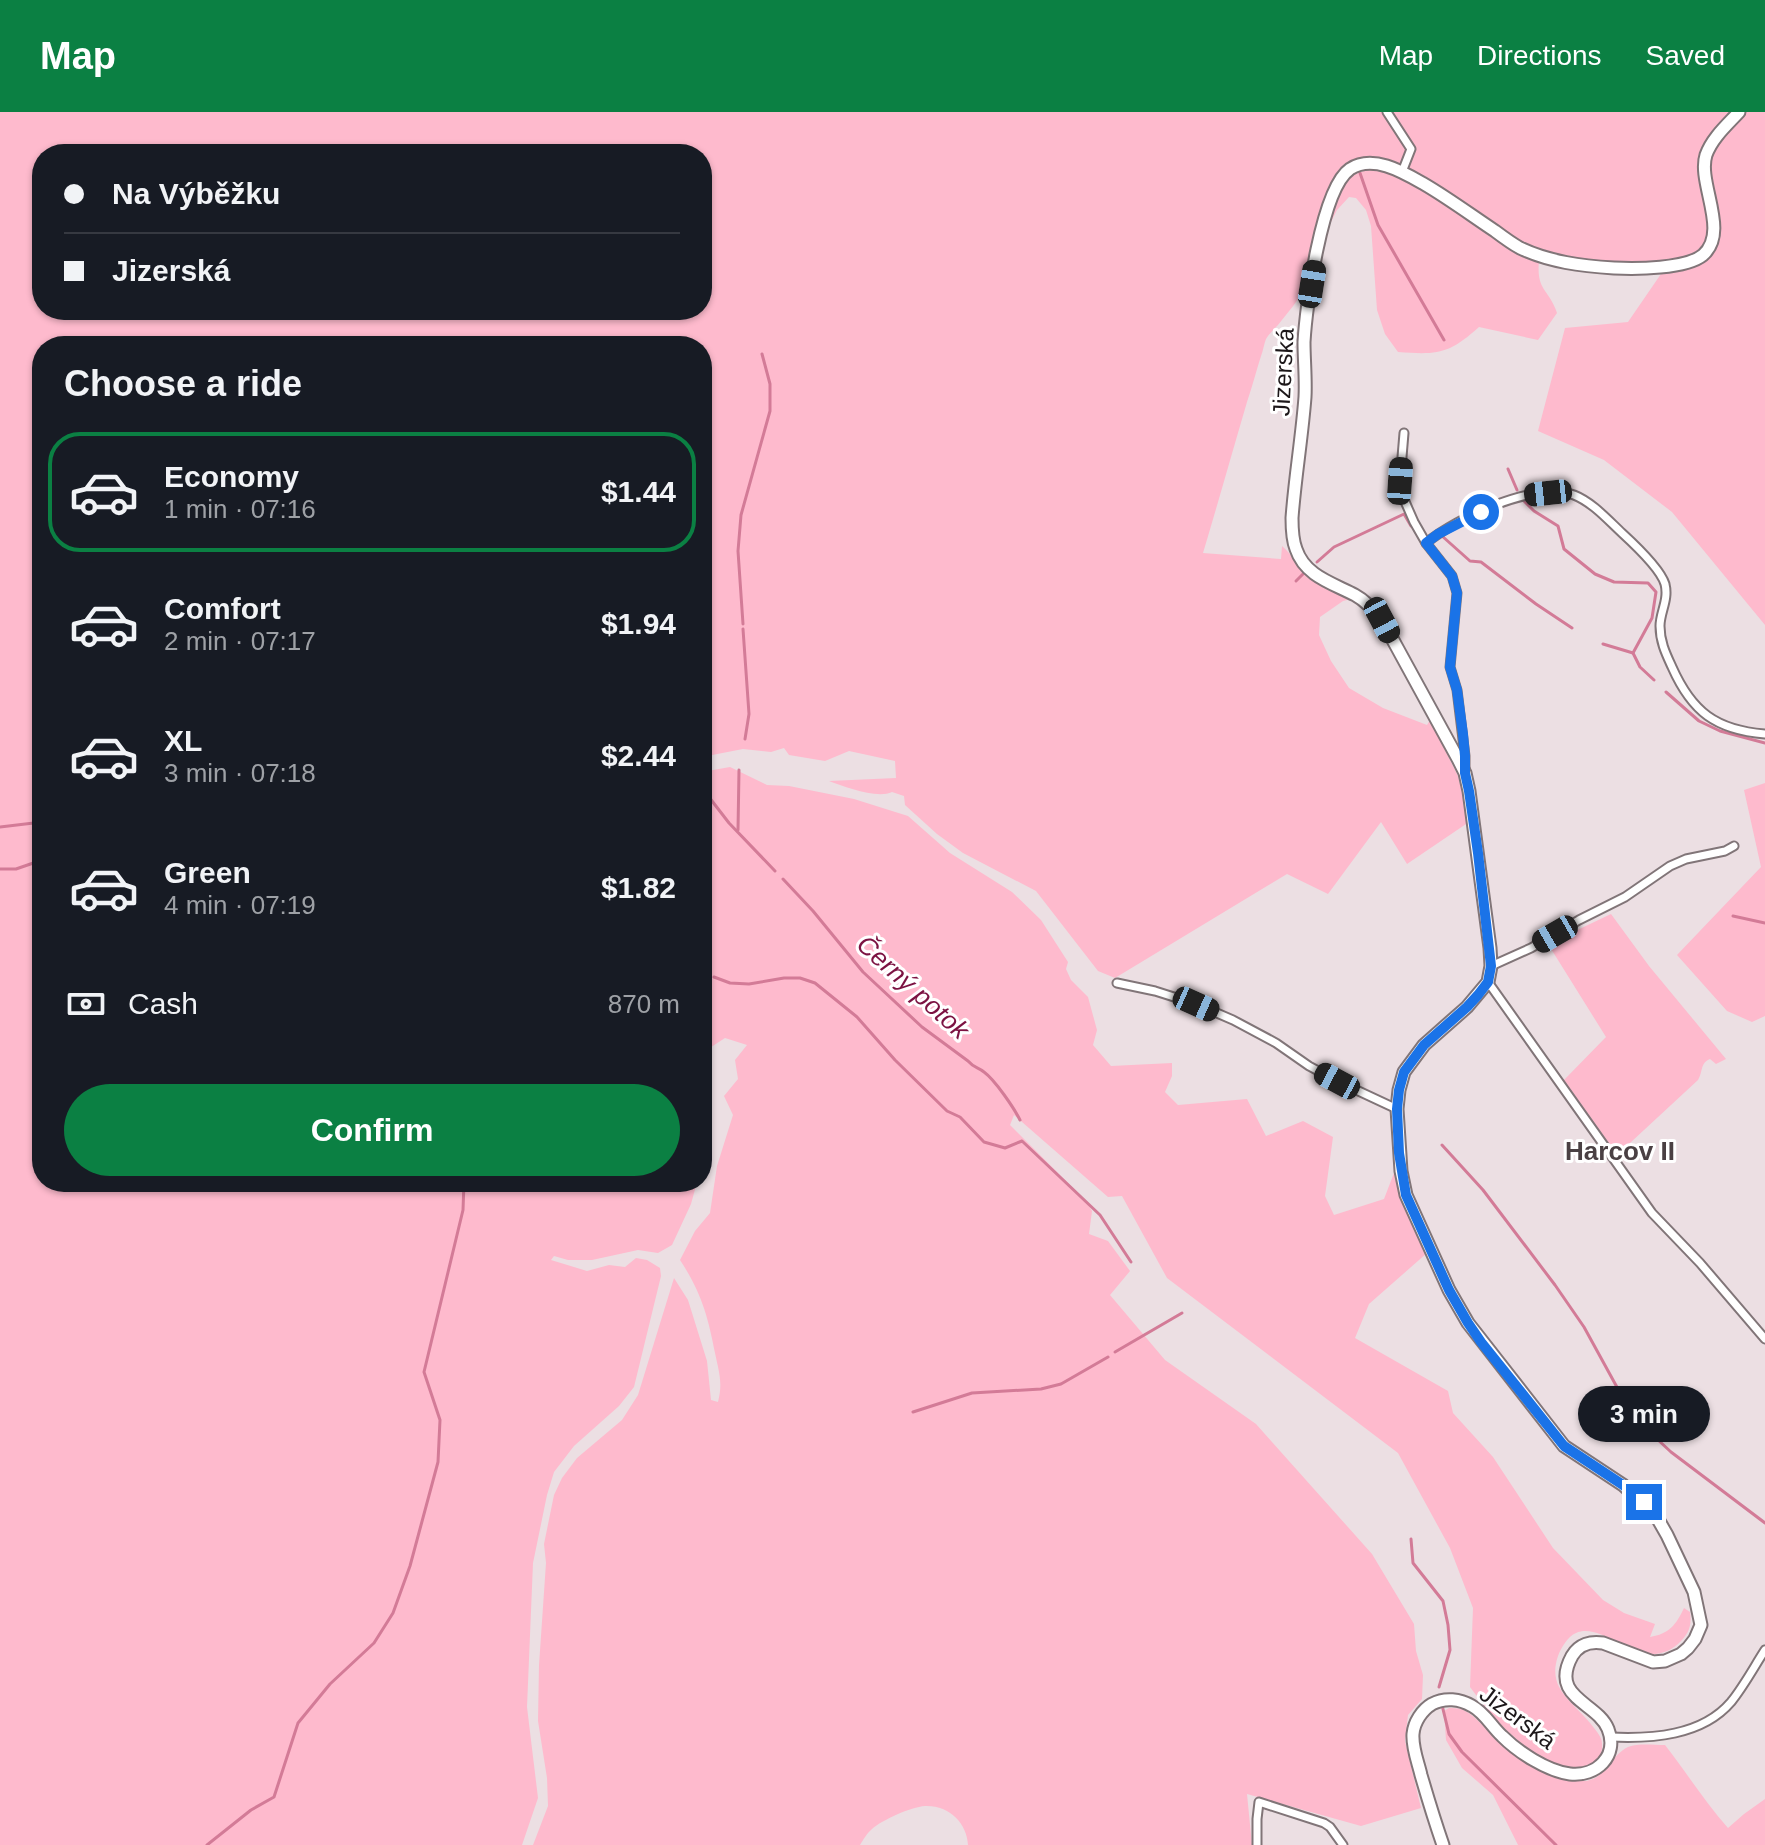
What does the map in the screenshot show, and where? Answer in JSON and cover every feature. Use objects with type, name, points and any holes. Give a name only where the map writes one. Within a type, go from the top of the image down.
[{"type":"street","points":[[1387,112],[1411,149],[1402,172]]},
{"type":"street","name":"Jizerská","points":[[1465,773],[1382,620],[1356,595],[1307,569],[1296,551],[1293,536],[1294,492],[1305,392],[1304,340],[1320,230],[1330,198],[1337,183],[1350,169],[1374,163],[1402,172],[1518,247],[1551,260],[1623,269],[1680,265],[1693,261],[1709,247],[1713,234],[1712,204],[1704,165],[1719,133],[1739,112]]},
{"type":"street","name":"Jizerská","points":[[1404,433],[1400,481],[1403,497],[1426,543],[1452,576],[1457,593],[1450,667],[1457,690],[1491,966],[1488,982],[1467,1007],[1424,1045],[1404,1072],[1397,1109],[1399,1153],[1406,1195],[1449,1290],[1468,1323],[1564,1446],[1623,1485],[1655,1514],[1694,1592],[1701,1625],[1688,1648],[1665,1661],[1653,1662],[1603,1643],[1586,1643],[1576,1650],[1566,1669],[1569,1687],[1604,1722],[1610,1737],[1609,1754],[1598,1769],[1590,1773],[1569,1774],[1530,1757],[1502,1736],[1485,1715],[1462,1701],[1447,1699],[1434,1703],[1419,1717],[1413,1736],[1427,1798],[1443,1845]]},
{"type":"street","points":[[1426,543],[1438,534],[1512,498],[1548,493],[1576,496],[1634,544],[1665,584],[1666,597],[1660,626],[1662,645],[1677,679],[1697,708],[1730,728],[1765,734]]},
{"type":"street","points":[[1491,966],[1617,902],[1670,866],[1734,846]]},
{"type":"street","points":[[1488,982],[1652,1213],[1765,1339]]},
{"type":"street","points":[[1117,983],[1196,1004],[1265,1037],[1337,1081],[1397,1109]]},
{"type":"street","points":[[1610,1737],[1673,1735],[1700,1724],[1728,1705],[1765,1650]]},
{"type":"street","points":[[1257,1845],[1259,1802],[1324,1823],[1343,1845]]},
{"type":"shaded area","points":[[0,112],[1732,112],[1707,141],[1699,162],[1708,220],[1706,242],[1695,254],[1676,260],[1601,262],[1539,250],[1507,234],[1435,185],[1385,161],[1363,159],[1345,167],[1337,176],[1321,208],[1303,291],[1265,341],[1203,553],[1281,559],[1282,546],[1308,577],[1351,599],[1320,617],[1319,635],[1331,661],[1349,688],[1383,708],[1427,725],[1430,720],[1458,776],[1469,822],[1407,864],[1381,822],[1328,894],[1287,874],[1115,978],[1098,971],[1036,891],[963,853],[905,805],[904,796],[892,792],[870,793],[829,781],[896,778],[895,761],[849,751],[825,761],[789,755],[784,748],[771,752],[743,749],[712,755],[712,336],[32,336],[32,1192],[694,1192],[672,1245],[658,1253],[638,1250],[592,1260],[568,1260],[554,1256],[551,1260],[587,1271],[609,1265],[625,1267],[636,1258],[660,1268],[661,1276],[634,1387],[619,1406],[574,1446],[554,1472],[547,1495],[533,1563],[527,1707],[538,1798],[522,1845],[0,1845]]},
{"type":"shaded area","points":[[1746,112],[1765,112],[1765,625],[1672,512],[1604,460],[1538,431],[1565,328],[1628,322],[1663,271],[1693,265],[1711,252],[1716,243],[1718,217],[1710,163],[1724,135]]},
{"type":"shaded area","points":[[1374,169],[1412,183],[1515,252],[1539,261],[1541,284],[1557,313],[1538,340],[1479,327],[1459,343],[1442,351],[1398,352],[1385,334],[1377,310],[1371,226],[1366,210],[1356,198],[1349,197],[1337,210],[1326,232],[1335,199],[1345,183],[1352,176]]},
{"type":"shaded area","points":[[730,767],[767,785],[789,786],[854,799],[908,816],[950,853],[1012,892],[1041,920],[1068,962],[1066,969],[1071,980],[1088,997],[1097,1030],[1093,1045],[1111,1066],[1172,1063],[1172,1076],[1165,1092],[1178,1105],[1247,1099],[1266,1136],[1303,1121],[1333,1137],[1325,1196],[1334,1215],[1384,1199],[1394,1173],[1398,1190],[1427,1253],[1369,1304],[1355,1338],[1448,1391],[1453,1413],[1493,1457],[1553,1548],[1603,1600],[1624,1613],[1655,1624],[1650,1637],[1671,1628],[1684,1608],[1690,1612],[1687,1633],[1678,1644],[1664,1652],[1650,1654],[1637,1651],[1587,1631],[1576,1633],[1563,1646],[1555,1668],[1559,1688],[1600,1737],[1602,1750],[1599,1758],[1581,1768],[1556,1764],[1543,1758],[1501,1725],[1470,1687],[1473,1608],[1450,1548],[1398,1453],[1167,1278],[1122,1196],[1108,1197],[1014,1115],[1010,1125],[1086,1201],[1092,1211],[1089,1234],[1108,1241],[1130,1271],[1110,1295],[1165,1360],[1256,1424],[1372,1554],[1414,1624],[1416,1651],[1423,1675],[1422,1699],[1408,1715],[1405,1741],[1421,1808],[1361,1826],[1247,1794],[1252,1845],[968,1845],[964,1829],[955,1817],[934,1806],[925,1806],[905,1811],[883,1822],[870,1831],[860,1845],[533,1845],[548,1806],[538,1721],[539,1665],[546,1563],[544,1544],[554,1495],[577,1458],[622,1420],[638,1395],[674,1278],[688,1300],[707,1361],[711,1400],[718,1402],[719,1372],[706,1316],[680,1260],[695,1231],[710,1213],[717,1166],[733,1115],[724,1096],[738,1079],[735,1060],[747,1045],[725,1038],[712,1046],[712,770]]},
{"type":"shaded area","points":[[1765,783],[1765,1016],[1752,1022],[1727,1011],[1677,955],[1761,867],[1744,790]]},
{"type":"shaded area","points":[[1611,914],[1649,966],[1726,1059],[1716,1064],[1710,1059],[1707,1061],[1698,1080],[1617,1155],[1564,1080],[1606,1037],[1548,944]]},
{"type":"shaded area","points":[[1461,1709],[1471,1715],[1526,1762],[1569,1780],[1595,1778],[1628,1747],[1665,1745],[1728,1828],[1765,1799],[1765,1845],[1518,1845],[1493,1795],[1462,1768],[1446,1740],[1444,1711]]},
{"type":"waterway","points":[[1360,173],[1378,225],[1444,340]]},
{"type":"waterway","points":[[743,624],[738,551],[741,515],[770,411],[770,384],[762,354]]},
{"type":"waterway","points":[[1508,469],[1517,490]]},
{"type":"waterway","points":[[1524,501],[1558,526],[1564,549],[1595,574],[1614,582],[1648,583],[1656,592],[1652,618],[1633,653],[1640,667],[1654,680]]},
{"type":"waterway","points":[[1317,562],[1334,547],[1404,514],[1411,526]]},
{"type":"waterway","points":[[1442,536],[1470,561],[1481,562],[1572,628]]},
{"type":"waterway","points":[[1296,581],[1304,573]]},
{"type":"waterway","points":[[743,629],[749,714],[745,739]]},
{"type":"waterway","points":[[1603,644],[1633,653]]},
{"type":"waterway","points":[[1666,692],[1699,721],[1720,731],[1765,743]]},
{"type":"waterway","points":[[738,830],[739,770]]},
{"type":"waterway","name":"Černý potok","points":[[712,801],[775,871]]},
{"type":"waterway","points":[[0,827],[32,823]]},
{"type":"waterway","points":[[0,869],[16,869],[32,863]]},
{"type":"waterway","name":"Černý potok","points":[[783,879],[863,972],[922,1027],[982,1070],[1004,1094],[1020,1120]]},
{"type":"waterway","points":[[1733,916],[1765,923]]},
{"type":"waterway","points":[[714,977],[730,983],[749,984],[784,978],[800,978],[815,983],[857,1017],[895,1060],[984,1142],[1005,1148],[1022,1141],[1100,1215],[1131,1262]]},
{"type":"waterway","points":[[1442,1145],[1483,1190],[1555,1285],[1584,1327],[1624,1400],[1642,1425],[1671,1452],[1765,1523]]},
{"type":"waterway","points":[[207,1845],[251,1810],[274,1797],[298,1723],[330,1684],[374,1643],[393,1613],[410,1566],[438,1462],[440,1420],[424,1372],[463,1210],[464,1192]]},
{"type":"waterway","points":[[1115,1352],[1182,1313]]},
{"type":"waterway","points":[[913,1412],[972,1393],[1041,1389],[1061,1384],[1108,1357]]},
{"type":"waterway","name":"Černý potok","points":[[1411,1539],[1413,1563],[1443,1601],[1448,1625],[1450,1650],[1439,1687]]},
{"type":"waterway","name":"Černý potok","points":[[1442,1705],[1449,1734],[1462,1752],[1556,1845]]},
{"type":"district","name":"Harcov II","points":[[1620,1151]]},
{"type":"route","points":[[1481,512],[1426,543],[1452,576],[1457,593],[1450,667],[1457,690],[1491,966],[1488,982],[1478,995],[1424,1045],[1404,1072],[1397,1109],[1401,1171],[1406,1195],[1449,1290],[1481,1342],[1564,1446],[1644,1502]]}]
